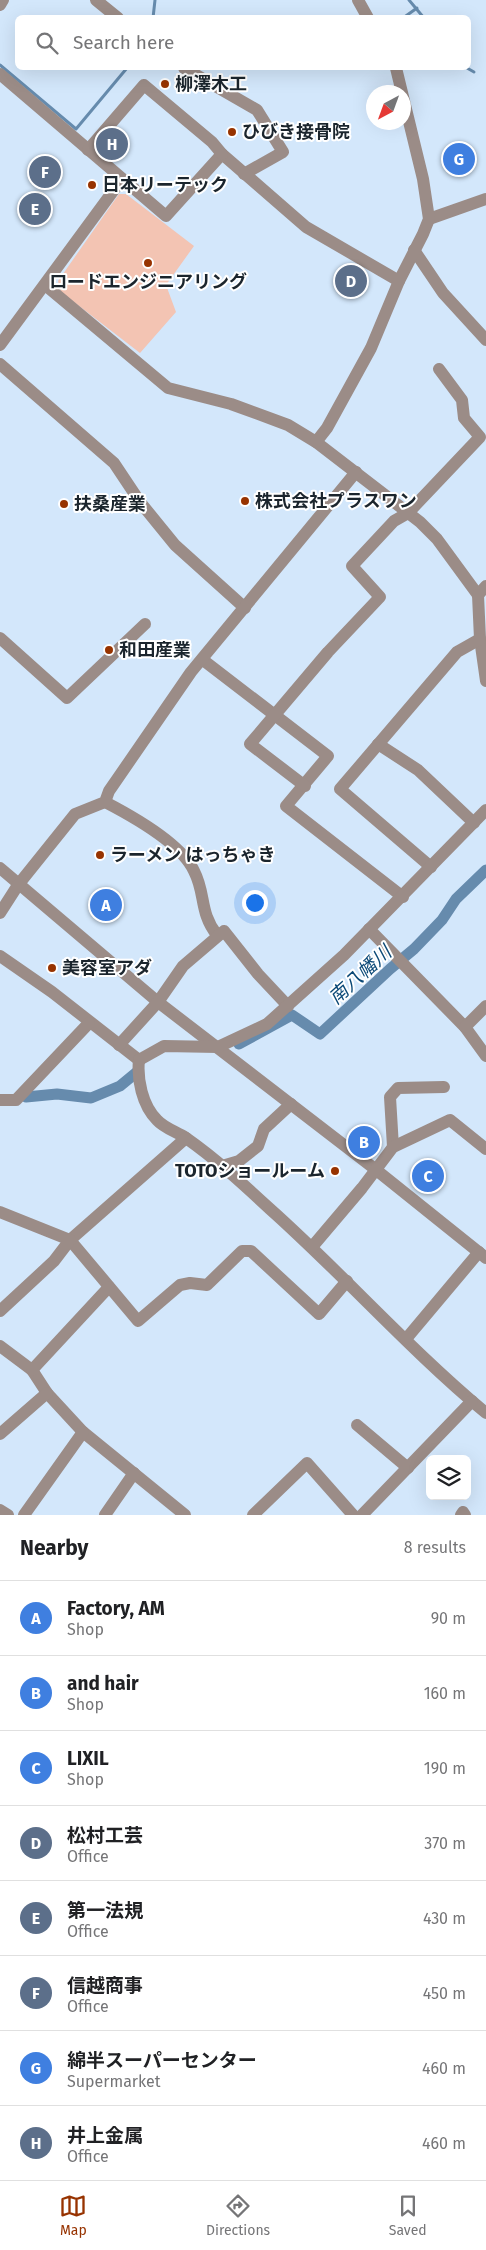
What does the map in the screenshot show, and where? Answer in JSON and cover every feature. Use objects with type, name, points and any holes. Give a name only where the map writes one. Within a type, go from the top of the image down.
[{"type":"street","points":[[0,5],[3,0]]},
{"type":"street","points":[[96,0],[114,15]]},
{"type":"street","points":[[358,0],[366,15]]},
{"type":"street","points":[[187,70],[257,110],[283,152],[244,174]]},
{"type":"street","points":[[316,442],[326,428],[371,348],[428,219],[423,179],[396,70]]},
{"type":"street","points":[[0,74],[166,216],[222,154]]},
{"type":"street","points":[[88,150],[144,85],[212,142],[244,174],[306,226],[399,281]]},
{"type":"street","points":[[0,346],[122,179]]},
{"type":"street","points":[[428,219],[486,199]]},
{"type":"street","points":[[414,250],[443,293],[486,340]]},
{"type":"street","points":[[45,285],[168,388],[231,404],[288,425],[316,442],[420,522],[482,591],[480,639],[486,681]]},
{"type":"street","points":[[0,364],[114,463],[140,502],[175,545],[245,608]]},
{"type":"street","points":[[305,786],[250,744],[274,714],[380,597],[352,566],[394,521],[408,513],[480,437],[464,418],[462,400],[439,369]]},
{"type":"street","points":[[0,913],[18,885],[76,814],[105,802],[114,783],[191,672],[203,660],[356,472]]},
{"type":"street","points":[[0,638],[67,698],[145,624]]},
{"type":"street","points":[[431,867],[340,789],[457,652],[480,639]]},
{"type":"street","points":[[203,660],[328,756],[305,786],[286,806],[403,897]]},
{"type":"street","points":[[378,744],[418,770],[474,823]]},
{"type":"street","points":[[105,802],[138,820],[176,847],[194,870],[205,916],[217,935]]},
{"type":"street","points":[[139,1060],[164,1046],[218,1046],[267,1024],[403,897],[486,810]]},
{"type":"street","points":[[0,868],[158,1002],[218,1046],[482,1255],[406,1339]]},
{"type":"street","points":[[369,930],[465,1027],[486,1056]]},
{"type":"street","points":[[119,1045],[158,1002],[183,966],[217,935],[224,931],[258,974],[288,1006]]},
{"type":"street","points":[[0,956],[52,992],[89,1023],[139,1060]]},
{"type":"street","points":[[465,1027],[486,1006]]},
{"type":"street","points":[[0,1100],[16,1100],[89,1023]]},
{"type":"street","points":[[139,1060],[137,1076],[146,1101],[157,1120],[186,1138],[222,1166],[312,1247],[406,1339],[486,1413]]},
{"type":"street","points":[[393,1147],[390,1097],[398,1088],[444,1087]]},
{"type":"street","points":[[222,1166],[239,1161],[258,1146],[264,1129],[292,1104]]},
{"type":"street","points":[[312,1247],[362,1188],[393,1147],[450,1120],[486,1149]]},
{"type":"street","points":[[0,1311],[54,1262],[70,1240],[186,1138]]},
{"type":"street","points":[[0,1212],[70,1240],[138,1321],[180,1285],[190,1282],[207,1285],[242,1251],[251,1251],[319,1314],[347,1281]]},
{"type":"street","points":[[32,1370],[109,1287]]},
{"type":"street","points":[[0,1346],[32,1370],[47,1393],[83,1432],[185,1515]]},
{"type":"street","points":[[0,1434],[47,1393]]},
{"type":"street","points":[[362,1515],[472,1401]]},
{"type":"street","points":[[357,1425],[408,1468]]},
{"type":"street","points":[[24,1515],[83,1432]]},
{"type":"street","points":[[253,1515],[307,1463],[353,1515]]},
{"type":"street","points":[[105,1515],[134,1473]]},
{"type":"street","points":[[0,1510],[8,1515]]},
{"type":"street","points":[[460,1515],[463,1512],[465,1515]]},
{"type":"shaded area","points":[[119,194],[126,194],[194,246],[166,285],[176,312],[140,353],[61,292],[58,281]]},
{"type":"waterway","points":[[153,15],[155,0]]},
{"type":"waterway","points":[[409,0],[422,15]]},
{"type":"waterway","points":[[407,15],[417,8]]},
{"type":"waterway","points":[[0,65],[76,129],[125,70]]},
{"type":"waterway","points":[[470,70],[474,72]]},
{"type":"waterway","name":"南八幡川","points":[[239,1044],[292,1015],[320,1034],[414,949],[442,920],[456,899],[486,870]]},
{"type":"waterway","name":"南八幡川","points":[[26,1097],[57,1094],[91,1098],[120,1086],[137,1072]]},
{"type":"place","name":"柳澤木工","points":[[165,84]]},
{"type":"place","name":"ひびき接骨院","points":[[232,132]]},
{"type":"place","name":"井上金属","points":[[112,144]]},
{"type":"place","name":"綿半スーパーセンター","points":[[459,159]]},
{"type":"place","name":"信越商事","points":[[45,172]]},
{"type":"place","name":"日本リーテック","points":[[92,185]]},
{"type":"place","name":"第一法規","points":[[35,209]]},
{"type":"place","name":"ロードエンジニアリング","points":[[148,263]]},
{"type":"place","name":"松村工芸","points":[[351,281]]},
{"type":"place","name":"株式会社プラスワン","points":[[245,501]]},
{"type":"place","name":"扶桑産業","points":[[64,504]]},
{"type":"place","name":"和田産業","points":[[109,650]]},
{"type":"place","name":"ラーメン はっちゃき","points":[[100,855]]},
{"type":"place","name":"Factory, AM","points":[[106,905]]},
{"type":"place","name":"美容室アダ","points":[[52,968]]},
{"type":"place","name":"and hair","points":[[364,1142]]},
{"type":"place","name":"TOTOショールーム","points":[[335,1171]]},
{"type":"place","name":"LIXIL","points":[[428,1176]]}]
